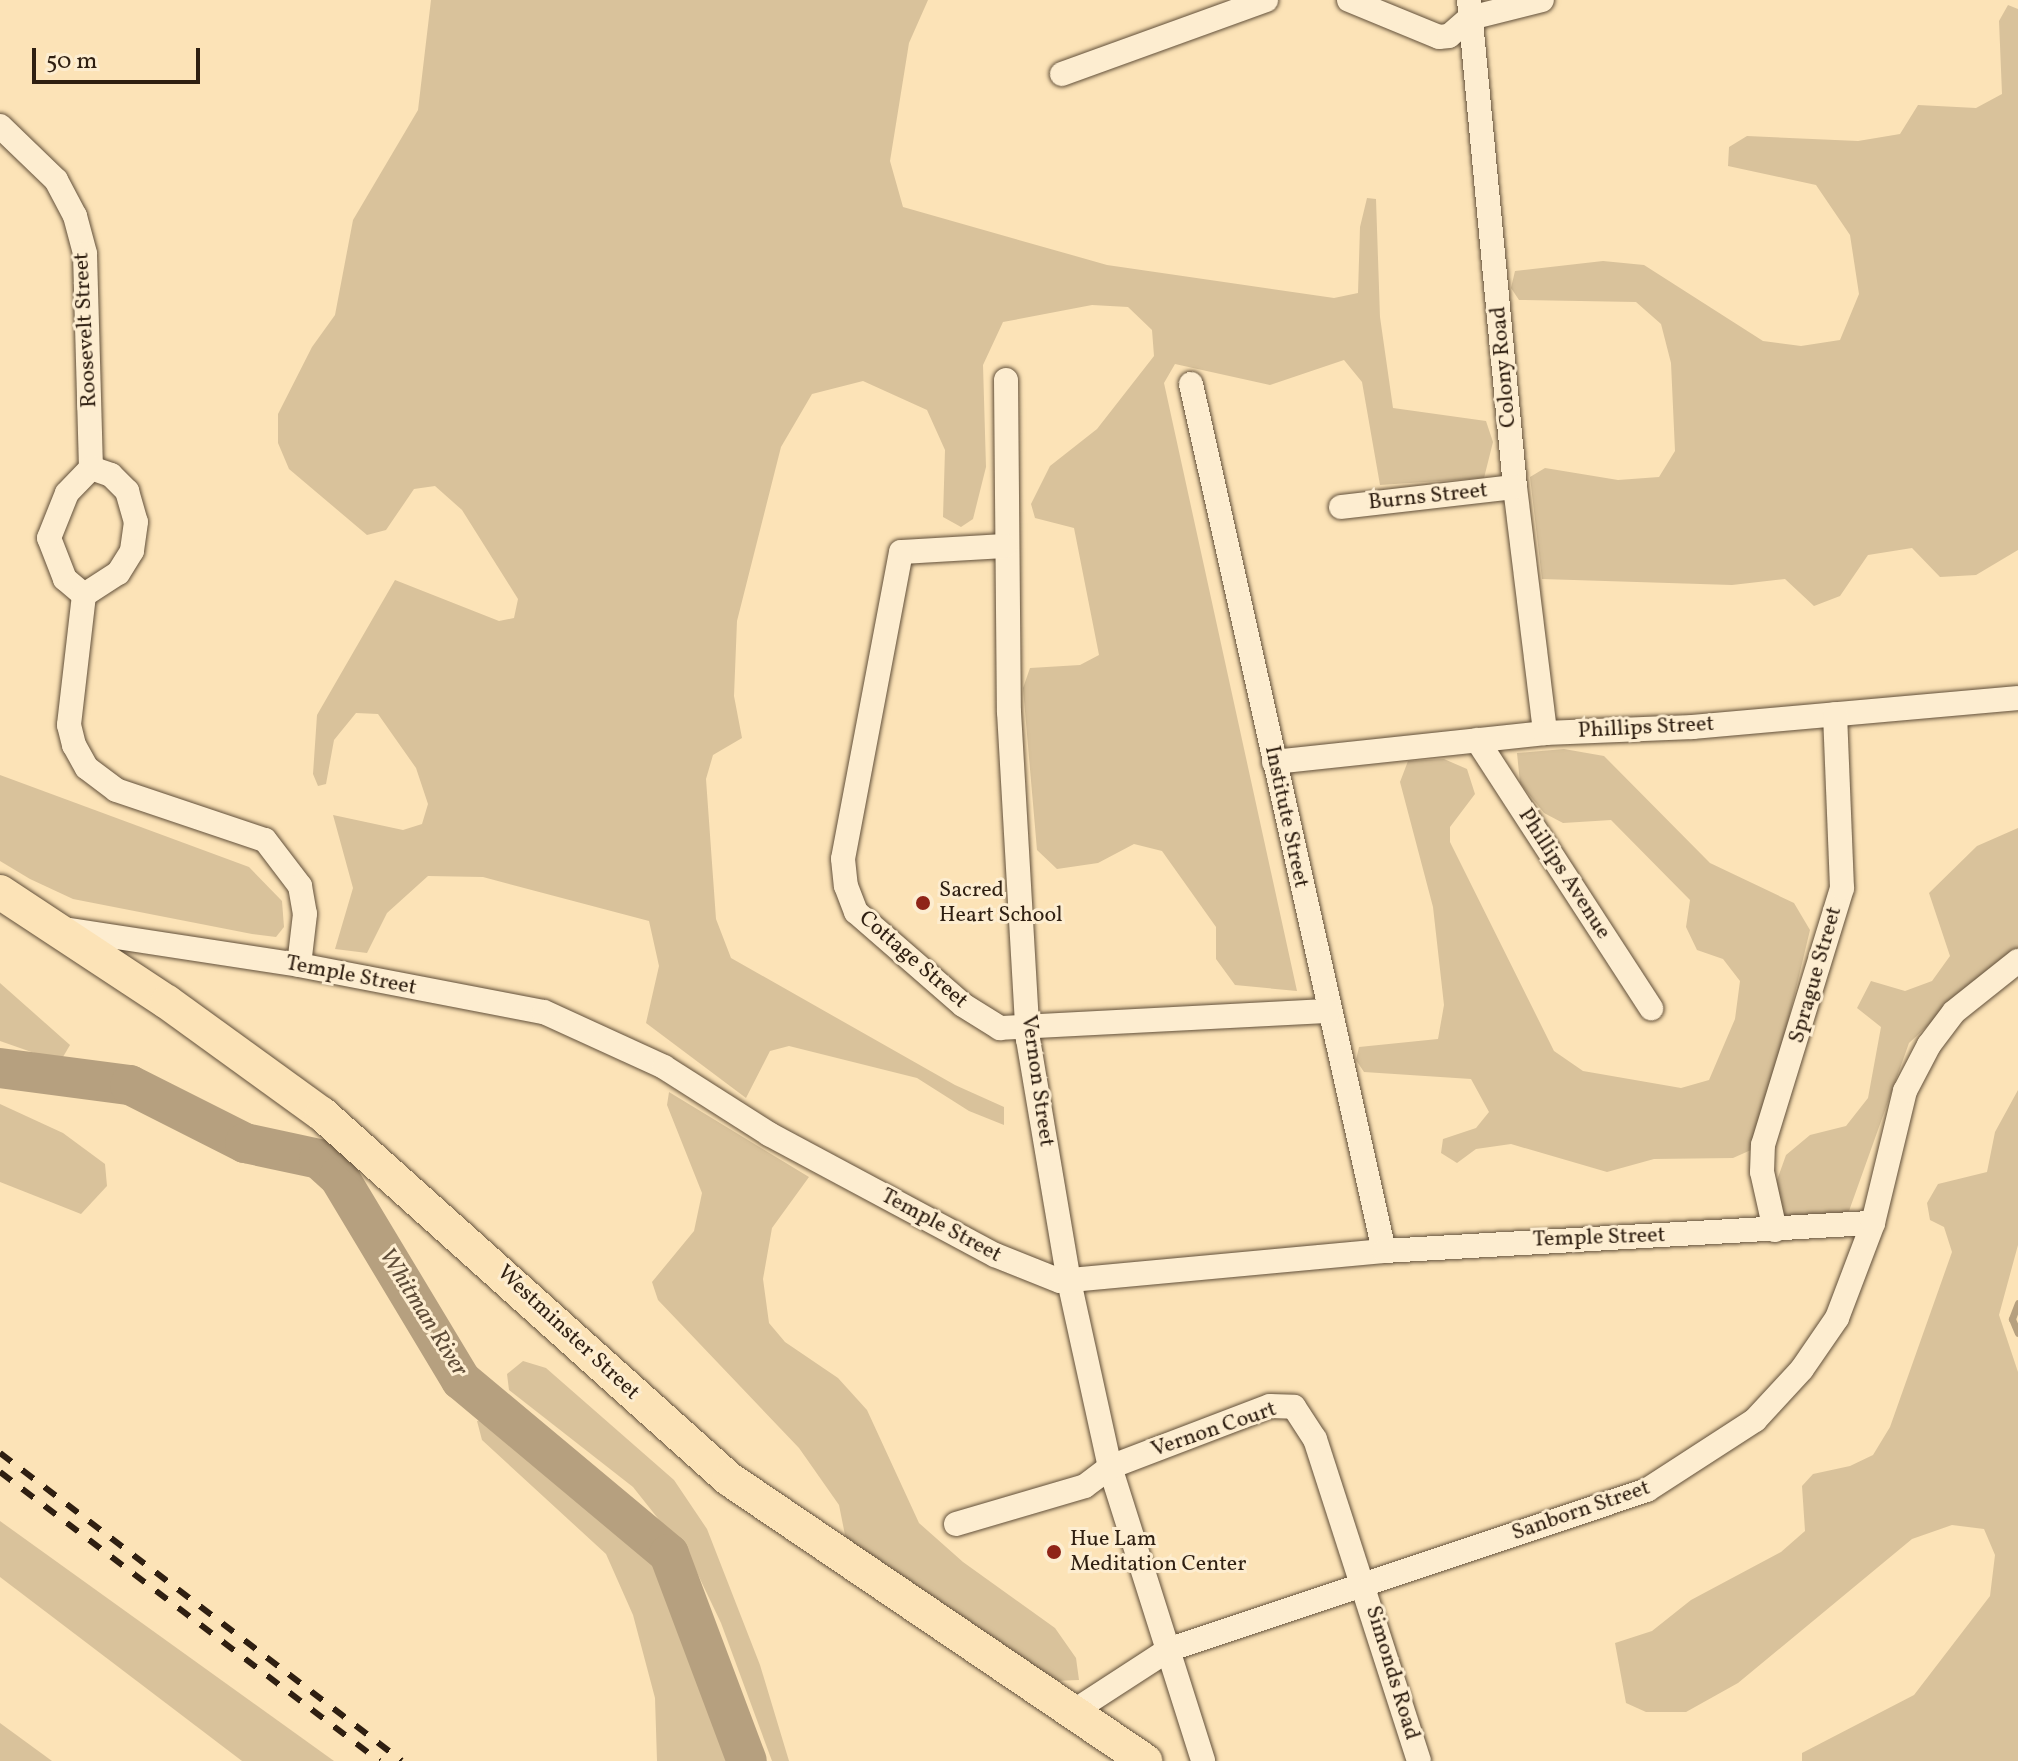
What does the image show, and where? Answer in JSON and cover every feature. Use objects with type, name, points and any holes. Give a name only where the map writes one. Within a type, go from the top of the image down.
[{"type":"highway","name":"Westminster Street","points":[[0,892],[57,928],[322,1114],[729,1479],[1145,1761]]},
{"type":"street","points":[[1062,74],[1266,0]]},
{"type":"street","points":[[1349,0],[1439,37],[1449,36],[1470,9],[1542,0]]},
{"type":"street","name":"Colony Road","points":[[1470,9],[1515,487],[1545,733]]},
{"type":"street","name":"Roosevelt Street","points":[[0,126],[56,180],[79,229],[85,254],[91,468]]},
{"type":"street","name":"Vernon Street","points":[[1006,380],[1005,546],[1009,712],[1027,1030],[1069,1281],[1110,1467],[1203,1761]]},
{"type":"street","name":"Institute Street","points":[[1191,384],[1384,1251]]},
{"type":"street","points":[[91,468],[111,475],[127,491],[136,522],[132,551],[118,573],[84,595],[65,579],[49,538],[67,493],[91,468]]},
{"type":"street","name":"Burns Street","points":[[1341,507],[1515,487]]},
{"type":"street","name":"Cottage Street","points":[[1005,546],[901,552],[844,855],[846,886],[865,921],[963,1005],[995,1026],[1027,1030],[1329,1011]]},
{"type":"street","points":[[84,595],[69,725],[87,768],[116,790],[265,840],[286,862],[300,886],[305,914],[299,965]]},
{"type":"street","name":"Phillips Street","points":[[1274,762],[1545,733],[1835,714],[2018,698]]},
{"type":"street","name":"Sprague Street","points":[[1775,1230],[1762,1172],[1763,1145],[1842,888],[1835,714]]},
{"type":"street","name":"Phillips Avenue","points":[[1477,740],[1651,1008]]},
{"type":"street","name":"Temple Street","points":[[57,928],[299,965],[544,1012],[664,1067],[769,1134],[995,1255],[1042,1276],[1069,1281],[1384,1251],[1873,1223]]},
{"type":"street","name":"Sanborn Street","points":[[1071,1713],[1168,1650],[1608,1506],[1647,1490],[1719,1447],[1775,1400],[1837,1318],[1873,1223],[1892,1130],[1929,1045],[1962,1004],[2018,961]]},
{"type":"street","name":"Vernon Court","points":[[956,1524],[1085,1486],[1110,1467],[1270,1406],[1294,1407],[1311,1428],[1364,1584]]},
{"type":"street","name":"Simonds Road","points":[[1364,1584],[1419,1761]]},
{"type":"shaded area","points":[[431,0],[928,0],[909,43],[890,161],[903,207],[1107,265],[1334,298],[1358,293],[1360,227],[1367,198],[1376,199],[1380,317],[1393,408],[1486,421],[1493,442],[1484,478],[1380,485],[1362,382],[1344,360],[1270,385],[1175,364],[1164,383],[1297,991],[1235,985],[1216,959],[1216,927],[1162,851],[1134,844],[1098,863],[1057,869],[1037,850],[1023,688],[1030,668],[1080,665],[1099,655],[1074,528],[1035,518],[1031,504],[1050,466],[1097,429],[1154,356],[1152,330],[1128,307],[1092,305],[1003,322],[983,365],[986,467],[973,519],[961,527],[943,517],[945,450],[927,410],[863,381],[812,394],[781,447],[737,621],[734,696],[742,738],[713,755],[706,779],[716,919],[731,958],[955,1085],[1004,1107],[1004,1125],[969,1111],[917,1078],[789,1046],[770,1051],[746,1098],[646,1023],[659,966],[649,921],[483,877],[428,876],[387,913],[367,953],[335,949],[353,888],[333,815],[403,830],[422,824],[428,804],[416,768],[378,714],[356,713],[334,740],[326,784],[318,786],[313,774],[317,715],[395,580],[499,621],[514,618],[518,599],[462,510],[435,486],[414,489],[386,530],[367,535],[289,469],[278,443],[278,414],[312,347],[335,315],[353,220],[418,110]]},
{"type":"shaded area","points":[[2008,5],[2018,9],[2018,550],[1976,575],[1940,577],[1912,548],[1868,555],[1840,596],[1814,606],[1785,579],[1732,585],[1542,579],[1530,477],[1545,468],[1618,480],[1659,477],[1675,451],[1671,363],[1661,324],[1636,302],[1519,300],[1511,288],[1515,271],[1603,261],[1644,265],[1763,341],[1801,346],[1840,340],[1859,294],[1850,235],[1816,185],[1728,166],[1729,147],[1747,136],[1858,141],[1900,134],[1918,105],[1976,108],[2002,94],[1999,21]]},
{"type":"shaded area","points":[[1564,749],[1604,756],[1710,863],[1794,903],[1810,930],[1770,1097],[1751,1150],[1733,1158],[1654,1159],[1607,1172],[1511,1144],[1476,1149],[1457,1163],[1441,1153],[1443,1139],[1476,1128],[1489,1112],[1471,1079],[1364,1072],[1356,1060],[1359,1047],[1438,1039],[1444,1005],[1433,907],[1400,782],[1408,761],[1444,759],[1467,769],[1475,794],[1450,827],[1450,842],[1554,1051],[1583,1071],[1681,1088],[1709,1080],[1735,1019],[1740,981],[1723,959],[1697,950],[1686,927],[1690,900],[1611,820],[1563,823],[1544,813],[1520,783],[1517,753]]},
{"type":"shaded area","points":[[0,775],[249,867],[282,901],[284,927],[276,937],[252,934],[73,899],[30,879],[0,861]]},
{"type":"shaded area","points":[[2018,828],[2018,949],[1993,965],[1909,1043],[1849,1211],[1823,1217],[1783,1216],[1776,1183],[1786,1155],[1810,1135],[1846,1126],[1868,1098],[1881,1027],[1857,1008],[1871,981],[1905,991],[1932,981],[1950,956],[1929,893],[1977,846]]},
{"type":"shaded area","points":[[0,983],[70,1045],[60,1062],[0,1041]]},
{"type":"shaded area","points":[[2018,1090],[2018,1245],[1999,1315],[2018,1372],[2018,1761],[1802,1761],[1802,1753],[1914,1695],[1990,1596],[1995,1555],[1984,1529],[1952,1525],[1912,1539],[1738,1683],[1686,1712],[1646,1712],[1626,1703],[1615,1643],[1652,1631],[1691,1600],[1781,1552],[1805,1531],[1802,1486],[1813,1474],[1850,1466],[1873,1455],[1890,1427],[1952,1252],[1944,1227],[1930,1220],[1927,1203],[1938,1184],[1987,1172],[1995,1132]]},
{"type":"shaded area","points":[[669,1092],[809,1177],[772,1228],[763,1279],[769,1323],[785,1342],[838,1378],[867,1410],[919,1523],[963,1562],[1055,1628],[1076,1658],[1079,1680],[1054,1681],[846,1540],[839,1505],[799,1448],[658,1300],[652,1282],[694,1231],[702,1193],[667,1105]]},
{"type":"shaded area","points":[[0,1104],[63,1133],[105,1164],[107,1186],[81,1214],[0,1182]]},
{"type":"shaded area","points":[[523,1361],[546,1368],[674,1480],[707,1529],[760,1665],[789,1761],[772,1761],[721,1623],[691,1560],[633,1487],[509,1390],[507,1374]]},
{"type":"shaded area","points":[[492,1420],[658,1556],[729,1761],[657,1761],[655,1698],[633,1615],[606,1554],[482,1440],[477,1421]]},
{"type":"shaded area","points":[[0,1521],[334,1761],[242,1761],[0,1577]]},
{"type":"shaded area","points":[[0,1723],[52,1761],[0,1761]]},
{"type":"waterway","name":"Whitman River","points":[[0,1068],[130,1085],[245,1143],[319,1159],[339,1177],[461,1380],[669,1554],[747,1761]]},
{"type":"waterway","points":[[2018,1303],[2012,1319],[2018,1333]]},
{"type":"railway","points":[[0,1453],[402,1761]]},
{"type":"railway","points":[[0,1472],[379,1761]]},
{"type":"place","name":"Sacred Heart School","points":[[923,903]]},
{"type":"place","name":"Hue Lam Meditation Center","points":[[1054,1552]]}]
